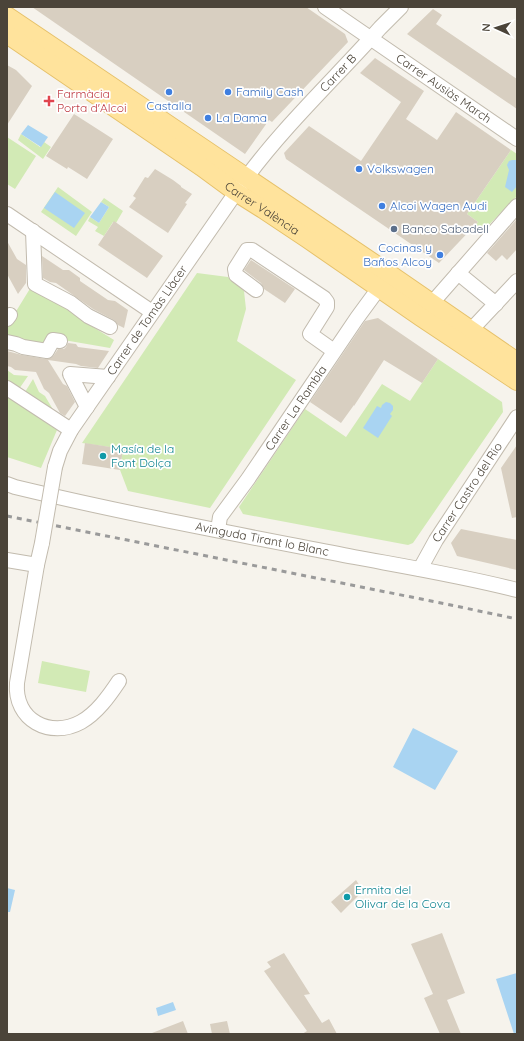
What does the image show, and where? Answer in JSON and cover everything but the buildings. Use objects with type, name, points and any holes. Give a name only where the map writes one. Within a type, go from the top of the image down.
[{"type":"main road","name":"Carrer València","points":[[7,16],[241,185],[432,303],[517,362]]},
{"type":"main road","name":"Carrer València","points":[[7,34],[202,167],[241,185],[263,209],[517,381]]},
{"type":"street","name":"Carrer Ausiàs March","points":[[326,7],[517,139]]},
{"type":"street","name":"Carrer B","points":[[241,185],[262,156],[401,7]]},
{"type":"street","name":"Carrer de Tomàs Llàcer","points":[[119,681],[91,715],[72,726],[56,728],[44,726],[23,712],[17,698],[16,689],[55,467],[60,451],[71,430],[241,185]]},
{"type":"street","points":[[432,303],[517,206]]},
{"type":"street","points":[[7,214],[152,312]]},
{"type":"street","points":[[33,231],[35,284],[71,303],[88,316],[110,327]]},
{"type":"street","points":[[256,290],[236,275],[235,269],[247,250],[252,250],[324,298],[327,302],[327,307],[310,334],[334,351]]},
{"type":"street","points":[[458,273],[496,304]]},
{"type":"street","points":[[471,330],[517,281]]},
{"type":"street","name":"Carrer La Rambla","points":[[218,530],[220,517],[248,479],[334,351],[379,288]]},
{"type":"street","points":[[7,342],[45,354],[53,340],[60,341]]},
{"type":"street","points":[[87,407],[70,374],[108,377]]},
{"type":"street","points":[[7,388],[71,430]]},
{"type":"street","name":"Carrer Castro del Rio","points":[[420,569],[436,540],[517,417]]},
{"type":"street","name":"Avinguda Tirant lo Blanc","points":[[7,484],[72,500],[470,579],[517,590]]},
{"type":"street","points":[[7,560],[38,565]]},
{"type":"green space","points":[[21,134],[40,147],[44,142],[51,147],[43,159],[18,140]]},
{"type":"green space","points":[[7,137],[36,156],[15,189],[7,184]]},
{"type":"green space","points":[[511,150],[517,154],[517,196],[482,232],[474,226],[478,222],[467,214]]},
{"type":"green space","points":[[58,187],[92,212],[76,236],[41,212]]},
{"type":"green space","points":[[104,198],[123,211],[116,223],[113,222],[104,236],[95,231],[98,227],[88,221],[90,217],[99,223],[109,207],[101,202]]},
{"type":"green space","points":[[197,273],[228,277],[244,291],[246,309],[237,341],[296,380],[210,508],[128,491],[120,470],[123,449],[82,443]]},
{"type":"green space","points":[[31,287],[68,306],[80,319],[114,340],[110,348],[52,338],[44,346],[17,340],[7,335],[7,326]]},
{"type":"green space","points":[[438,359],[502,402],[503,412],[413,543],[408,545],[243,514],[239,507],[305,409],[346,437],[382,384],[410,401]]},
{"type":"green space","points":[[7,370],[14,375],[28,376],[19,389],[7,381]]},
{"type":"green space","points":[[33,379],[39,392],[45,396],[55,413],[25,392]]},
{"type":"green space","points":[[7,396],[57,430],[41,468],[7,457]]},
{"type":"green space","points":[[42,661],[90,671],[86,692],[38,683]]},
{"type":"water","points":[[28,125],[48,137],[41,147],[21,134]]},
{"type":"water","points":[[517,160],[517,186],[512,192],[505,187],[509,170],[507,165],[509,161]]},
{"type":"water","points":[[55,192],[85,213],[74,228],[44,208]]},
{"type":"water","points":[[101,202],[109,207],[99,223],[90,217]]},
{"type":"water","points":[[386,402],[393,406],[393,410],[390,414],[392,416],[378,438],[363,428],[377,406],[381,408]]},
{"type":"water","points":[[413,728],[458,751],[435,790],[393,767]]},
{"type":"water","points":[[7,888],[15,890],[10,912],[7,912]]},
{"type":"water","points":[[517,973],[517,1034],[514,1034],[496,979]]},
{"type":"water","points":[[173,1002],[176,1010],[158,1016],[156,1008]]},
{"type":"railway","points":[[7,516],[517,619]]},
{"type":"place","name":"Castalla","points":[[169,92]]},
{"type":"place","name":"Family Cash","points":[[228,92]]},
{"type":"place","name":"Farmàcia Porta d'Alcoi","points":[[49,101]]},
{"type":"place","name":"La Dama","points":[[208,118]]},
{"type":"place","name":"Volkswagen","points":[[359,169]]},
{"type":"place","name":"Alcoi Wagen Audi","points":[[382,206]]},
{"type":"place","name":"Banco Sabadell","points":[[394,229]]},
{"type":"place","name":"Cocinas y Baños Alcoy","points":[[440,255]]},
{"type":"place","name":"Masía de la Font Dolça","points":[[103,456]]},
{"type":"place","name":"Ermita del Olivar de la Cova","points":[[347,897]]}]
